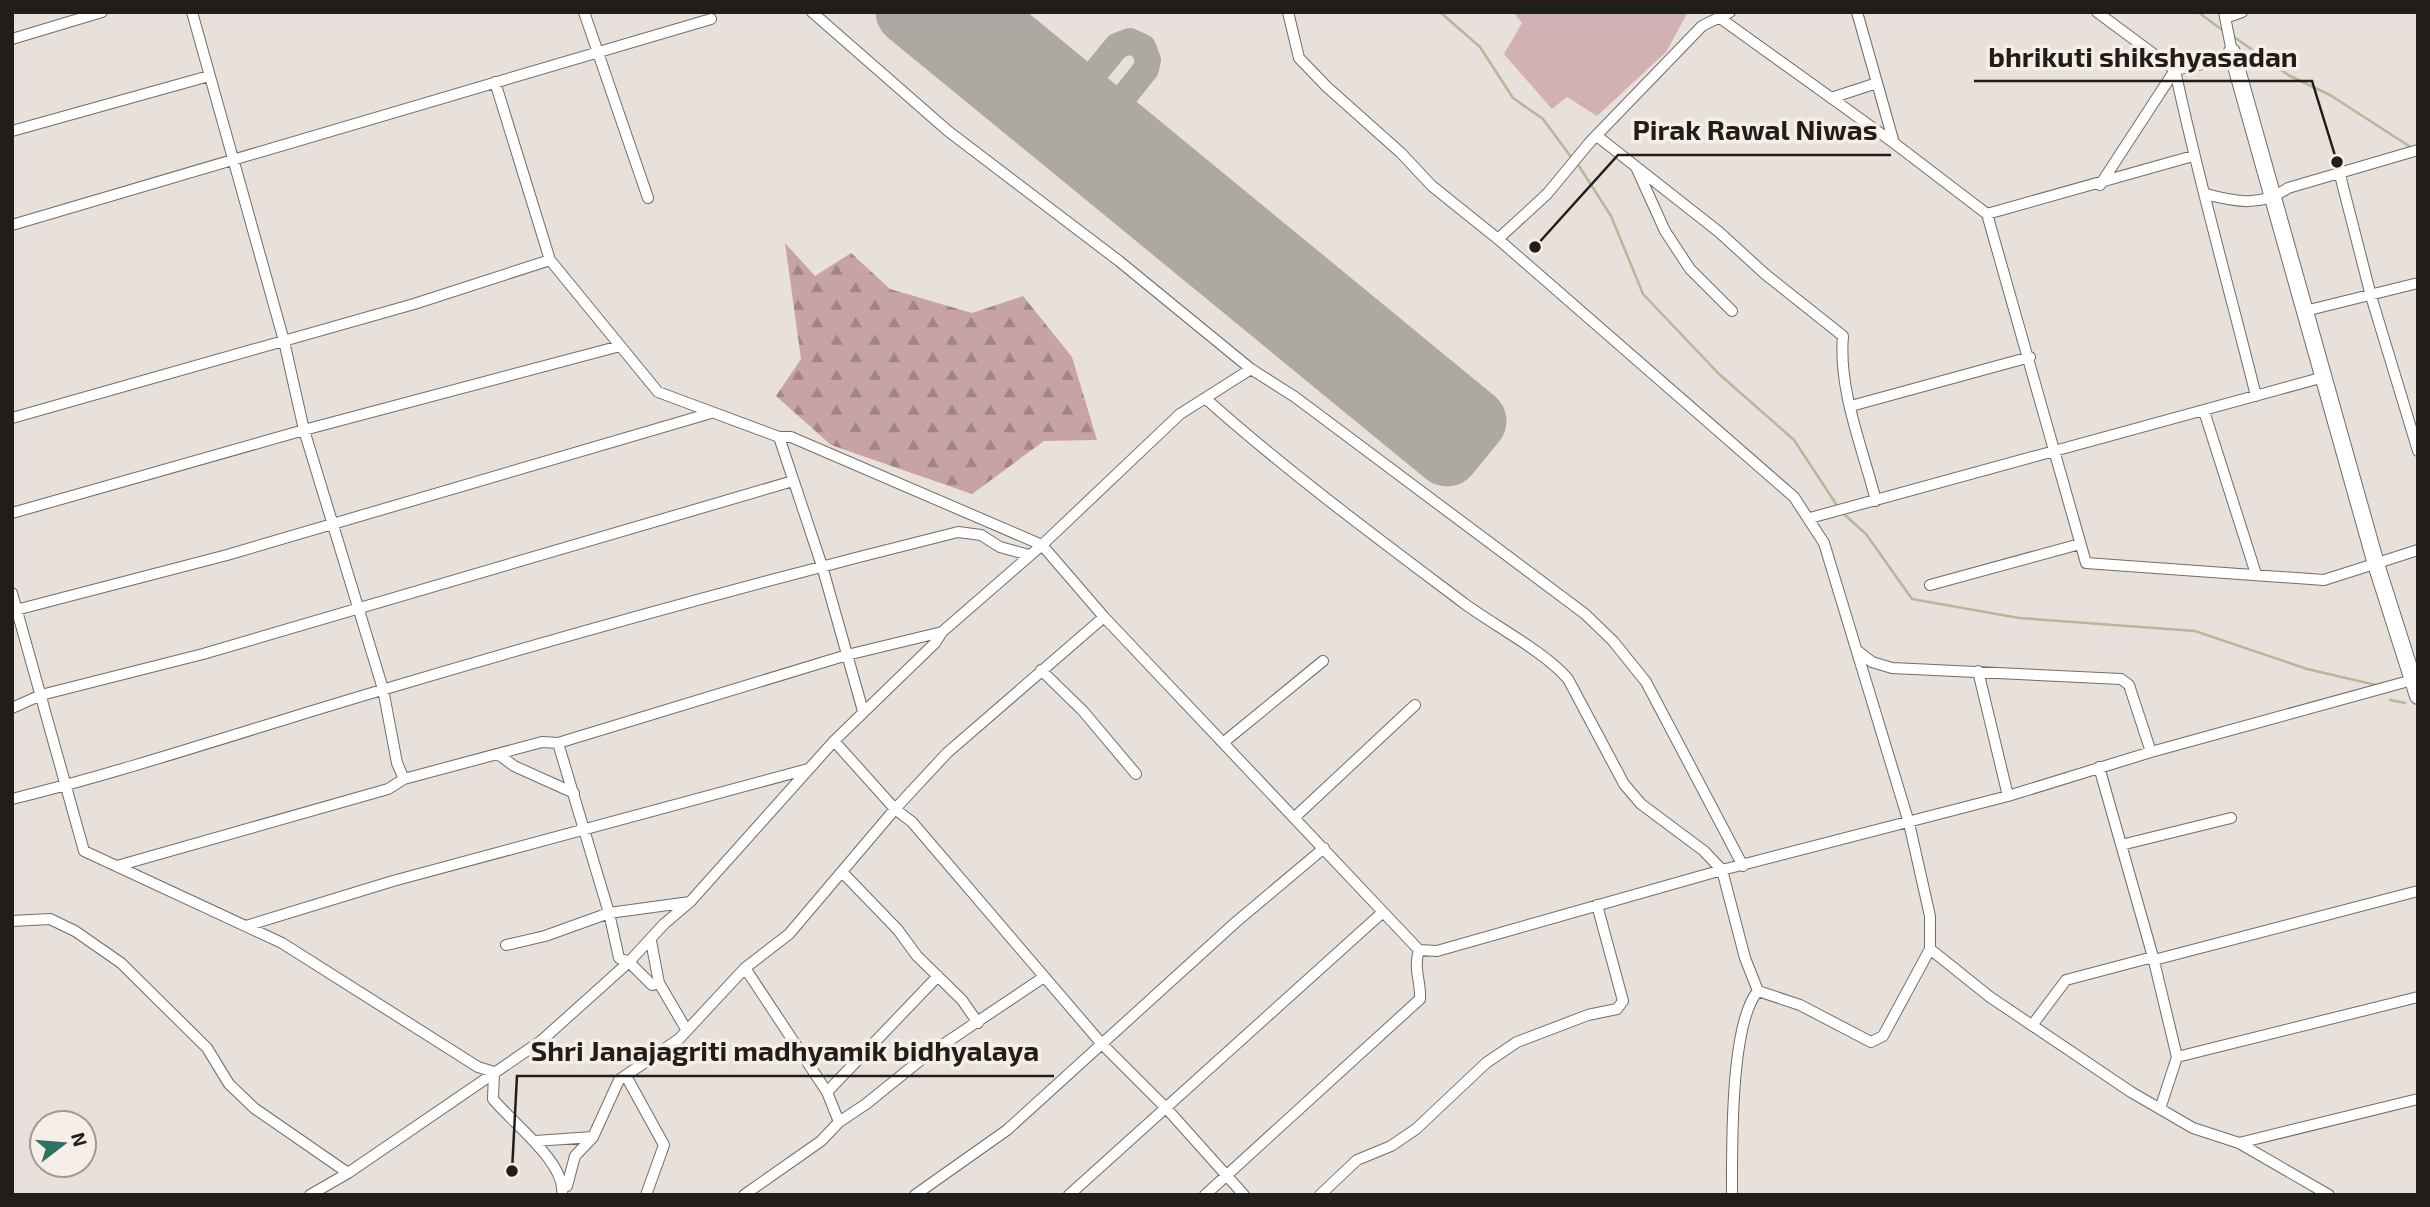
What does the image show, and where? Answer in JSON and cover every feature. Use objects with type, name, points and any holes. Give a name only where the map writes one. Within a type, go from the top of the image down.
[{"type":"street","points":[[12,39],[102,12]]},
{"type":"street","points":[[192,12],[284,341],[304,430],[334,521],[383,689],[397,763],[404,779]]},
{"type":"street","points":[[584,12],[648,198]]},
{"type":"street","points":[[812,12],[948,131],[1119,261],[1251,369],[1295,397],[1546,583],[1613,641],[1646,682],[1743,866]]},
{"type":"street","points":[[1287,12],[1299,58],[1402,153],[1432,186],[1498,239],[1794,497],[1824,542],[1909,823],[1930,916],[1930,948],[1883,1036],[1871,1042],[1800,1005],[1758,991]]},
{"type":"street","points":[[1857,12],[1894,143]]},
{"type":"street","points":[[2097,12],[2175,70],[2193,156],[2206,194],[2256,396]]},
{"type":"street","points":[[495,82],[550,260],[658,392],[779,437],[791,437],[1042,545],[1104,617],[1419,950],[1437,951],[1722,870],[2008,796],[2151,752],[2416,685],[2376,564],[2226,30],[2224,15],[2242,12]]},
{"type":"street","points":[[1498,239],[1547,194],[1597,136],[1702,26],[1725,15],[1987,214],[2057,451],[2086,563],[2323,580],[2418,550]]},
{"type":"street","points":[[12,225],[711,19]]},
{"type":"street","points":[[2100,185],[2175,70],[2234,55]]},
{"type":"street","points":[[12,131],[209,76]]},
{"type":"street","points":[[1832,98],[1877,83]]},
{"type":"street","points":[[1597,136],[1843,336],[1841,355],[1851,406],[1876,501]]},
{"type":"street","points":[[2206,194],[2236,202],[2273,198],[2288,188],[2340,175],[2418,150]]},
{"type":"street","points":[[1987,214],[2100,185],[2193,156]]},
{"type":"street","points":[[1636,167],[1665,231],[1690,269],[1732,311]]},
{"type":"street","points":[[2340,175],[2371,296],[2414,421],[2418,451]]},
{"type":"street","points":[[12,418],[284,341],[550,260]]},
{"type":"street","points":[[2305,311],[2418,283]]},
{"type":"street","points":[[12,513],[304,430],[620,346]]},
{"type":"street","points":[[1851,406],[2030,357]]},
{"type":"street","points":[[310,1195],[348,1173],[541,1041],[629,962],[664,924],[690,902],[834,741],[935,643],[942,632],[1042,545],[1180,414],[1251,369]]},
{"type":"street","points":[[1810,518],[2324,377]]},
{"type":"street","points":[[1205,398],[1281,465],[1500,630],[1558,667],[1568,679],[1624,784],[1641,804],[1704,851],[1722,870],[1745,958],[1758,991]]},
{"type":"street","points":[[2204,411],[2256,574]]},
{"type":"street","points":[[15,610],[227,555],[334,521],[711,413]]},
{"type":"street","points":[[779,437],[822,566],[863,711]]},
{"type":"street","points":[[12,708],[41,695],[203,654],[793,481]]},
{"type":"street","points":[[12,799],[66,786],[383,689],[822,566],[970,531],[1000,547],[1029,555]]},
{"type":"street","points":[[1930,585],[2080,544]]},
{"type":"street","points":[[12,593],[84,851],[282,943],[478,1066],[494,1072]]},
{"type":"street","points":[[494,1072],[492,1099],[510,1121],[544,1151],[563,1191],[567,1186],[575,1156],[593,1137],[619,1080],[680,1039],[744,968],[789,934],[895,808],[947,752],[1104,617]]},
{"type":"street","points":[[117,866],[388,789],[404,779],[542,742],[558,743],[847,655],[942,632]]},
{"type":"street","points":[[1859,652],[1872,662],[1892,668],[2121,679],[2129,685],[2151,752]]},
{"type":"street","points":[[1224,743],[1323,661]]},
{"type":"street","points":[[1041,670],[1083,711],[1136,774]]},
{"type":"street","points":[[1978,671],[2008,796]]},
{"type":"street","points":[[1295,817],[1415,705]]},
{"type":"street","points":[[834,741],[895,808],[912,822],[1101,1043],[1167,1109],[1244,1195]]},
{"type":"street","points":[[558,743],[609,913],[619,958],[629,962],[652,985],[659,983]]},
{"type":"street","points":[[498,754],[514,766],[574,793]]},
{"type":"street","points":[[2099,767],[2154,958],[2178,1057],[2160,1109]]},
{"type":"street","points":[[246,926],[393,881],[584,832],[808,769]]},
{"type":"street","points":[[2122,845],[2231,818]]},
{"type":"street","points":[[915,1195],[1007,1130],[1067,1078],[1101,1043],[1324,848]]},
{"type":"street","points":[[842,872],[962,1000],[978,1023]]},
{"type":"street","points":[[2033,1024],[2066,980],[2418,891]]},
{"type":"street","points":[[506,945],[545,936],[609,913],[690,902]]},
{"type":"street","points":[[1320,1195],[1357,1160],[1391,1146],[1416,1129],[1486,1063],[1517,1042],[1588,1015],[1617,1009],[1623,1001],[1597,905]]},
{"type":"street","points":[[1069,1195],[1383,912]]},
{"type":"street","points":[[12,921],[50,919],[75,931],[121,963],[207,1048],[229,1084],[254,1108],[348,1173]]},
{"type":"street","points":[[651,941],[659,983],[686,1030]]},
{"type":"street","points":[[1930,948],[1958,968],[1990,997],[2160,1109],[2193,1128],[2239,1143],[2329,1195]]},
{"type":"street","points":[[1205,1195],[1420,999],[1420,986],[1414,965],[1419,950]]},
{"type":"street","points":[[744,968],[827,1092],[838,1122]]},
{"type":"street","points":[[827,1092],[938,976]]},
{"type":"street","points":[[744,1195],[821,1141],[838,1122],[866,1104],[923,1058],[1044,977]]},
{"type":"street","points":[[1732,1195],[1733,1125],[1741,1041],[1749,1001],[1758,991]]},
{"type":"street","points":[[2178,1057],[2418,997]]},
{"type":"street","points":[[626,1076],[664,1145],[646,1195]]},
{"type":"street","points":[[2239,1143],[2418,1098]]},
{"type":"street","points":[[535,1141],[593,1137]]},
{"type":"shaded area","points":[[1513,12],[1688,12],[1666,52],[1597,116],[1567,97],[1552,109],[1504,54],[1522,23]]},
{"type":"green space","points":[[785,243],[815,276],[851,253],[890,289],[972,313],[1023,296],[1072,357],[1097,440],[1044,441],[972,494],[831,445],[776,396],[801,359]]},
{"type":"waterway","points":[[1440,12],[1480,47],[1513,98],[1543,119],[1571,157]]},
{"type":"waterway","points":[[2198,12],[2225,32]]},
{"type":"waterway","points":[[2234,37],[2290,76],[2330,95],[2412,148]]},
{"type":"waterway","points":[[1579,166],[1611,216],[1643,294],[1719,374],[1794,440],[1838,507]]},
{"type":"waterway","points":[[1845,515],[1866,534],[1912,599],[2019,618],[2195,631],[2307,669],[2376,685]]},
{"type":"waterway","points":[[2390,700],[2405,703]]},
{"type":"taxiway","points":[[1063,112],[1117,46],[1130,41],[1143,47],[1148,60],[1146,69],[1093,136]]},
{"type":"runway","points":[[908,12],[1447,454],[1474,421],[976,12]]},
{"type":"place","name":"bhrikuti shikshyasadan","points":[[2337,162]]},
{"type":"place","name":"Pirak Rawal Niwas","points":[[1535,247]]},
{"type":"place","name":"Shri Janajagriti madhyamik bidhyalaya","points":[[512,1171]]}]
